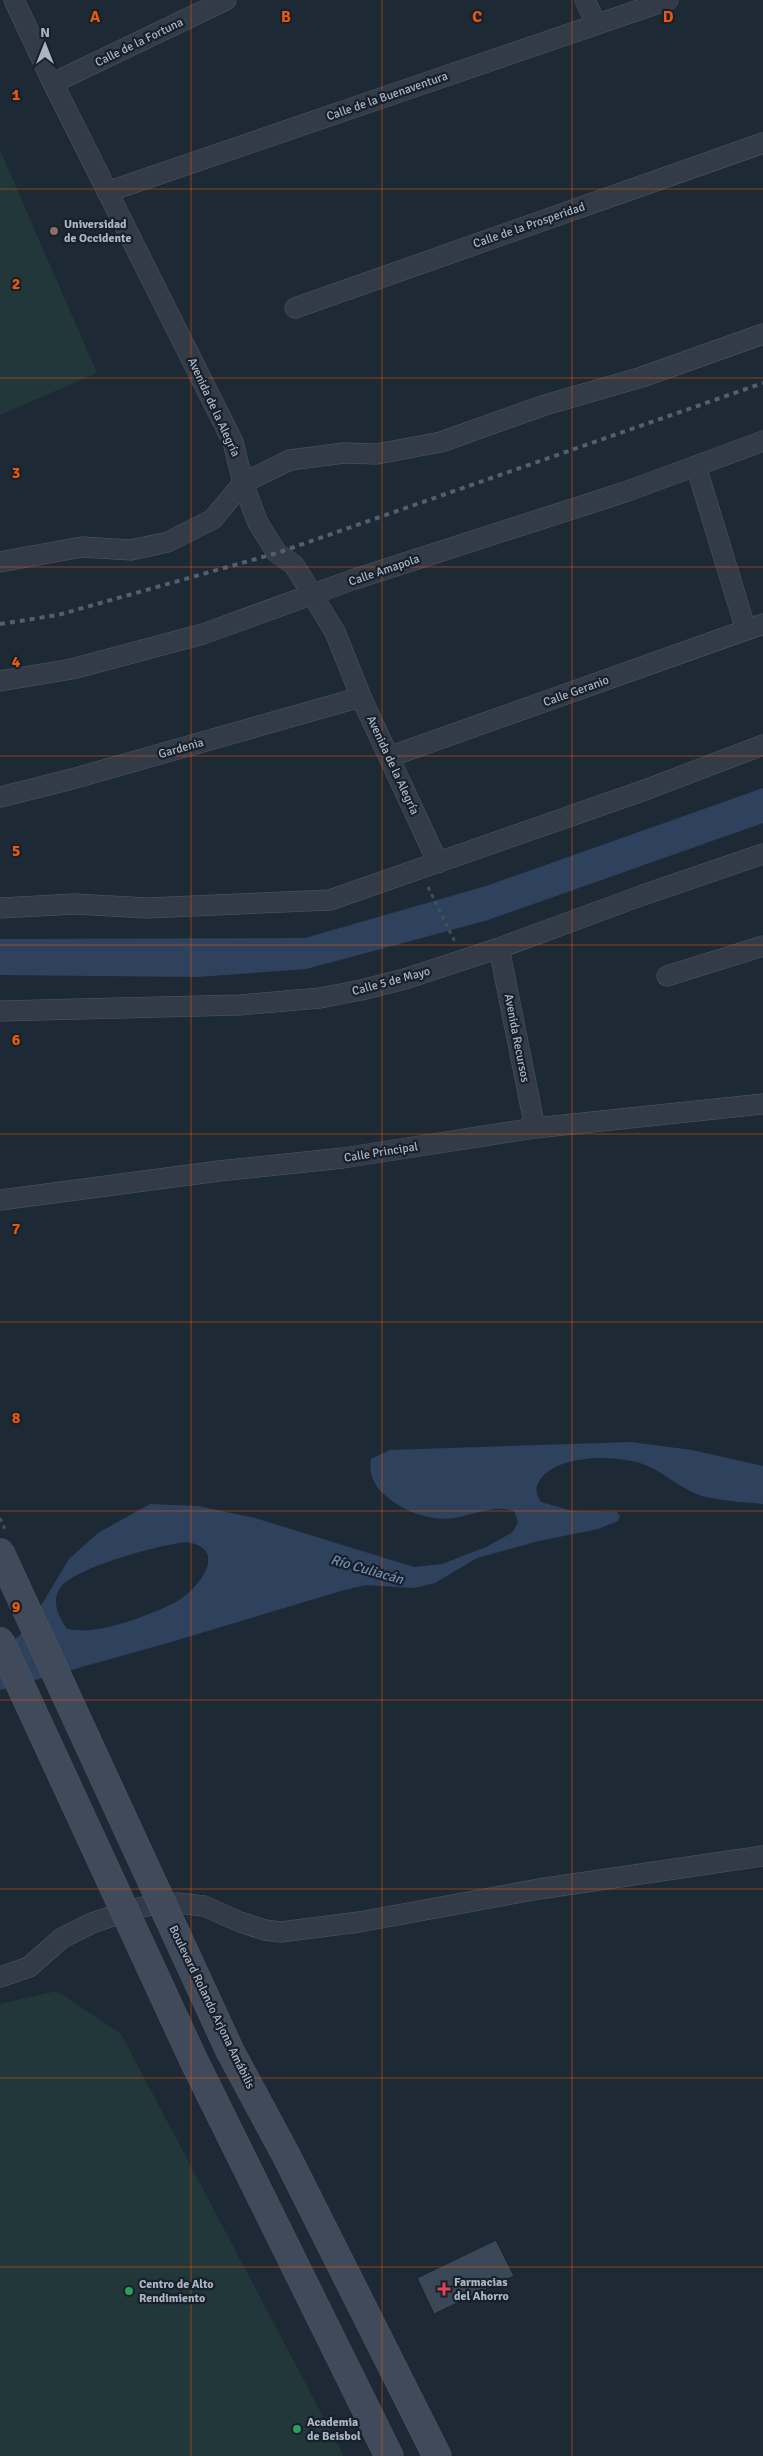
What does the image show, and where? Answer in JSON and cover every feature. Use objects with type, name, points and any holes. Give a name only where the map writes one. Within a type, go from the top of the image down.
[{"type":"main road","name":"Boulevard Rolando Arjona Amábilis","points":[[0,1552],[230,2051],[286,2155],[437,2456]]},
{"type":"main road","points":[[0,1641],[194,2061],[389,2456]]},
{"type":"street","name":"Avenida de la Alegría","points":[[14,0],[107,192],[233,442],[243,483],[258,523],[277,553],[294,565],[335,632],[361,696],[438,863]]},
{"type":"street","name":"Calle de la Fortuna","points":[[53,83],[226,0]]},
{"type":"street","points":[[584,0],[596,24]]},
{"type":"street","name":"Calle de la Buenaventura","points":[[107,192],[668,0]]},
{"type":"street","name":"Calle de la Prosperidad","points":[[295,308],[763,143]]},
{"type":"street","points":[[0,562],[82,547],[131,550],[168,542],[213,519],[243,483],[290,460],[344,453],[377,454],[441,442],[546,405],[642,377],[763,334]]},
{"type":"street","name":"Calle Amapola","points":[[0,681],[72,669],[203,634],[437,552],[625,492],[763,441]]},
{"type":"street","points":[[696,466],[755,627]]},
{"type":"street","name":"Calle Geranio","points":[[389,757],[755,627]]},
{"type":"street","name":"Gardenia","points":[[0,797],[72,779],[361,696]]},
{"type":"street","points":[[0,908],[74,904],[146,908],[330,900],[636,794],[763,745]]},
{"type":"street","name":"Calle 5 de Mayo","points":[[0,1011],[239,1005],[320,998],[405,979],[499,948],[643,895],[763,854]]},
{"type":"street","points":[[668,976],[763,946]]},
{"type":"street","name":"Avenida Recursos","points":[[499,948],[535,1128]]},
{"type":"street","name":"Calle Principal","points":[[0,1200],[219,1171],[343,1158],[535,1128],[763,1104]]},
{"type":"street","points":[[0,1977],[29,1966],[62,1938],[92,1923],[157,1904],[178,1903],[204,1906],[240,1922],[265,1930],[281,1932],[358,1922],[539,1889],[763,1856]]},
{"type":"path","points":[[426,882],[455,941]]},
{"type":"green space","points":[[0,150],[97,373],[0,415]]},
{"type":"green space","name":"Centro de Alto Rendimiento","points":[[57,1991],[121,2034],[344,2456],[0,2456],[0,2004]]},
{"type":"water","points":[[763,788],[763,823],[485,921],[306,969],[197,977],[0,975],[0,939],[305,938],[486,886]]},
{"type":"water","name":"Río Culiacán","points":[[631,1442],[692,1450],[763,1466],[763,1504],[702,1496],[652,1468],[627,1460],[596,1458],[565,1463],[553,1468],[538,1482],[536,1491],[541,1502],[572,1511],[617,1512],[620,1516],[618,1521],[598,1529],[539,1541],[477,1558],[435,1583],[414,1588],[366,1585],[341,1591],[171,1642],[0,1690],[0,1652],[27,1629],[69,1559],[98,1533],[150,1504],[198,1506],[255,1518],[414,1567],[442,1564],[486,1547],[513,1532],[518,1522],[514,1511],[506,1509],[491,1509],[444,1519],[417,1514],[393,1502],[382,1493],[373,1480],[370,1464],[371,1459],[390,1450]],"holes":[[[187,1542],[200,1546],[207,1553],[206,1571],[192,1589],[174,1603],[133,1620],[100,1629],[67,1629],[61,1619],[57,1609],[56,1598],[61,1587],[70,1579],[101,1564],[159,1547]]]},
{"type":"building","points":[[496,2240],[514,2276],[434,2314],[417,2278]]},
{"type":"railway","points":[[0,624],[58,615],[277,553],[763,383]]},
{"type":"place","name":"Universidad de Occidente","points":[[54,231]]},
{"type":"place","name":"Farmacias del Ahorro","points":[[444,2289]]},
{"type":"place","name":"Centro de Alto Rendimiento","points":[[129,2291]]},
{"type":"place","name":"Academia de Beisbol","points":[[297,2429]]}]
